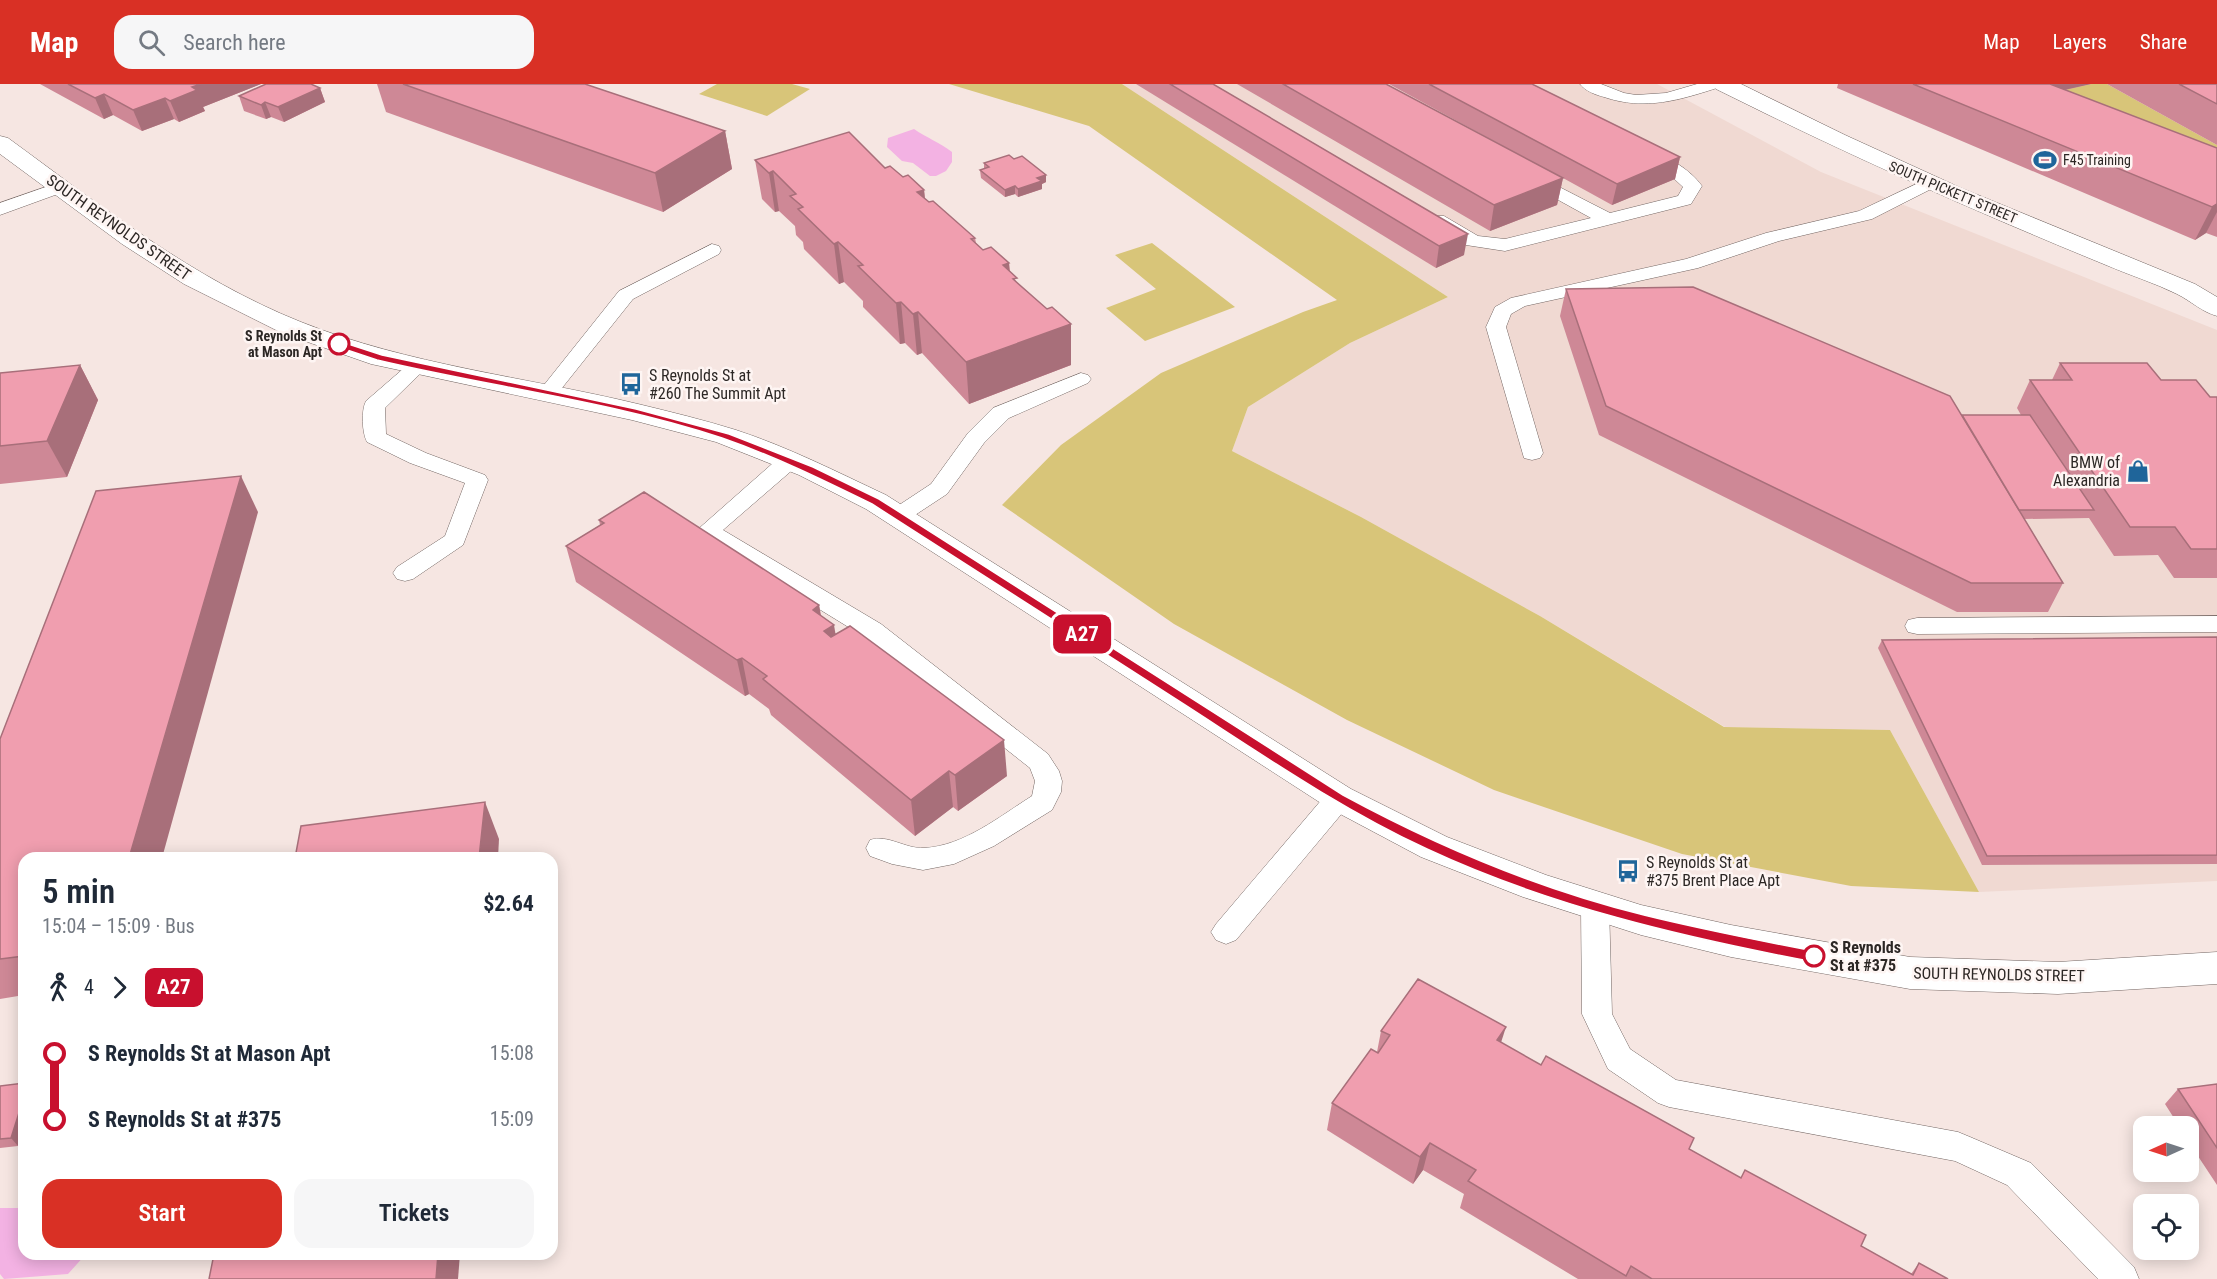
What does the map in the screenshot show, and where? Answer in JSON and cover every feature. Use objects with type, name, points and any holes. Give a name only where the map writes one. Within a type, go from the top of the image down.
[{"type":"street","name":"SOUTH PICKETT STREET","points":[[1724,84],[1782,115],[1929,183],[2186,289],[2217,308]]},
{"type":"street","name":"SOUTH REYNOLDS STREET","points":[[0,143],[131,239],[193,279],[291,327],[380,358],[658,418],[726,436],[789,461],[876,502],[1338,798],[1434,847],[1536,887],[1641,920],[1731,941],[1910,973],[2058,978],[2217,968]]},
{"type":"street","name":"SOUTH PICKETT STREET","points":[[2186,289],[2217,295]]},
{"type":"lane","points":[[1588,84],[1606,94],[1638,101],[1664,100],[1714,84]]},
{"type":"lane","points":[[1423,212],[1473,241],[1505,245],[1684,200],[1693,186],[1675,170],[1632,148]]},
{"type":"lane","points":[[1514,169],[1607,219]]},
{"type":"lane","points":[[1532,453],[1496,327],[1502,311],[1518,302],[1691,264],[1773,237],[1865,215],[1929,183]]},
{"type":"lane","points":[[0,209],[60,187]]},
{"type":"lane","points":[[547,394],[626,295],[712,250]]},
{"type":"lane","points":[[405,573],[455,540],[477,480],[418,458],[375,437],[374,406],[418,366]]},
{"type":"lane","points":[[898,516],[939,489],[976,438],[1000,413],[1081,379]]},
{"type":"lane","points":[[789,461],[699,536],[872,630],[982,730],[1039,761],[1048,770],[1048,792],[1042,803],[963,850],[940,858],[912,860],[896,857],[880,848]]},
{"type":"lane","points":[[1917,626],[2217,624]]},
{"type":"lane","points":[[1226,932],[1338,798]]},
{"type":"lane","points":[[1595,906],[1598,1014],[1618,1059],[1669,1093],[1958,1147],[2019,1174],[2122,1279]]},
{"type":"shaded area","points":[[717,84],[792,84],[810,89],[767,116],[699,94]]},
{"type":"shaded area","points":[[949,84],[1122,84],[1448,297],[1350,343],[1248,407],[1232,451],[1361,517],[1540,616],[1724,727],[1890,730],[1979,892],[1851,886],[1682,854],[1494,790],[1347,720],[1174,624],[1002,505],[1061,445],[1161,373],[1303,312],[1337,300],[1089,126]]},
{"type":"shaded area","points":[[1122,84],[1657,84],[1821,172],[2217,330],[2217,881],[1979,892],[1890,730],[1725,727],[1540,616],[1361,517],[1232,451],[1248,407],[1350,343],[1448,297]]},
{"type":"shaded area","points":[[2091,84],[2107,84],[2217,145],[2217,187],[2005,103]]},
{"type":"shaded area","points":[[914,129],[952,152],[952,162],[946,171],[930,176],[913,163],[902,161],[887,147],[888,138]]},
{"type":"shaded area","points":[[1152,243],[1235,307],[1145,341],[1106,308],[1156,289],[1115,255]]},
{"type":"shaded area","points":[[0,1208],[18,1208],[18,1260],[81,1260],[68,1274],[4,1279],[0,1274]]},
{"type":"building","points":[[68,84],[201,84],[192,87],[197,90],[170,101],[165,98],[133,110],[104,94],[95,98]]},
{"type":"building","points":[[266,84],[311,84],[320,88],[278,107],[265,102],[261,105],[239,96]]},
{"type":"building","points":[[403,84],[585,84],[725,131],[655,173]]},
{"type":"building","points":[[1170,84],[1213,84],[1468,234],[1439,246]]},
{"type":"building","points":[[1283,84],[1386,84],[1563,178],[1494,205]]},
{"type":"building","points":[[1429,84],[1532,84],[1680,157],[1617,184]]},
{"type":"building","points":[[1913,84],[2050,84],[2217,148],[2217,204],[2212,207]]},
{"type":"building","points":[[2179,84],[2217,84],[2217,104]]},
{"type":"building","points":[[849,132],[885,168],[890,166],[903,177],[908,175],[924,190],[917,192],[929,202],[933,201],[975,238],[971,239],[983,250],[991,247],[1009,263],[1003,265],[1017,278],[1013,279],[1047,309],[1052,307],[1071,324],[966,362],[918,312],[913,314],[901,302],[896,303],[858,266],[863,265],[838,242],[834,244],[798,209],[803,207],[790,196],[796,194],[773,171],[769,173],[755,160]]},
{"type":"building","points":[[1009,155],[1014,159],[1022,156],[1046,175],[1037,178],[1042,181],[1018,189],[1015,186],[1005,190],[980,170],[989,167],[984,163]]},
{"type":"building","points":[[1693,287],[1950,396],[2063,583],[1971,583],[1606,406],[1566,289]]},
{"type":"building","name":"BMW of Alexandria","points":[[2060,363],[2147,363],[2161,380],[2196,380],[2210,397],[2217,397],[2217,549],[2191,549],[2175,527],[2130,527],[2030,380],[2072,380]]},
{"type":"building","points":[[80,365],[47,441],[0,446],[0,373]]},
{"type":"building","points":[[1962,415],[2030,415],[2094,510],[2019,510]]},
{"type":"building","points":[[241,476],[131,852],[18,852],[18,957],[0,959],[0,739],[96,491]]},
{"type":"building","points":[[644,492],[819,605],[813,610],[834,625],[824,631],[831,637],[850,626],[1004,740],[955,775],[949,771],[911,800],[763,679],[767,676],[742,658],[737,660],[566,546],[604,523],[599,520]]},
{"type":"building","points":[[2217,637],[2217,855],[1987,856],[1882,640]]},
{"type":"building","points":[[485,802],[480,852],[296,852],[301,826]]},
{"type":"building","points":[[1418,979],[1506,1027],[1497,1040],[1541,1065],[1546,1056],[1694,1138],[1689,1149],[1741,1178],[1745,1170],[1866,1235],[1861,1246],[1913,1275],[1919,1263],[1948,1279],[1652,1279],[1631,1266],[1626,1276],[1468,1181],[1476,1170],[1430,1143],[1420,1157],[1332,1103],[1371,1049],[1378,1053],[1390,1035],[1381,1031]]},
{"type":"building","points":[[18,1084],[18,1116],[11,1138],[0,1139],[0,1086]]},
{"type":"building","points":[[2217,1084],[2217,1148],[2199,1121],[2199,1116],[2196,1116],[2178,1089]]},
{"type":"building","points":[[213,1260],[438,1260],[436,1279],[209,1279]]},
{"type":"bus line","name":"A27","points":[[339,344],[380,358],[636,412],[726,436],[809,469],[876,502],[1338,798],[1434,847],[1536,887],[1641,920],[1731,941],[1814,956]]},
{"type":"place","name":"F45 Training","points":[[2045,160]]},
{"type":"place","name":"S Reynolds St at Mason Apt","points":[[339,344]]},
{"type":"place","name":"S Reynolds St at #260 The Summit Apt","points":[[631,384]]},
{"type":"place","name":"BMW of Alexandria","points":[[2138,471]]},
{"type":"place","name":"S Reynolds St at #375 Brent Place Apt","points":[[1628,871]]},
{"type":"place","name":"S Reynolds St at #375","points":[[1814,956]]}]
